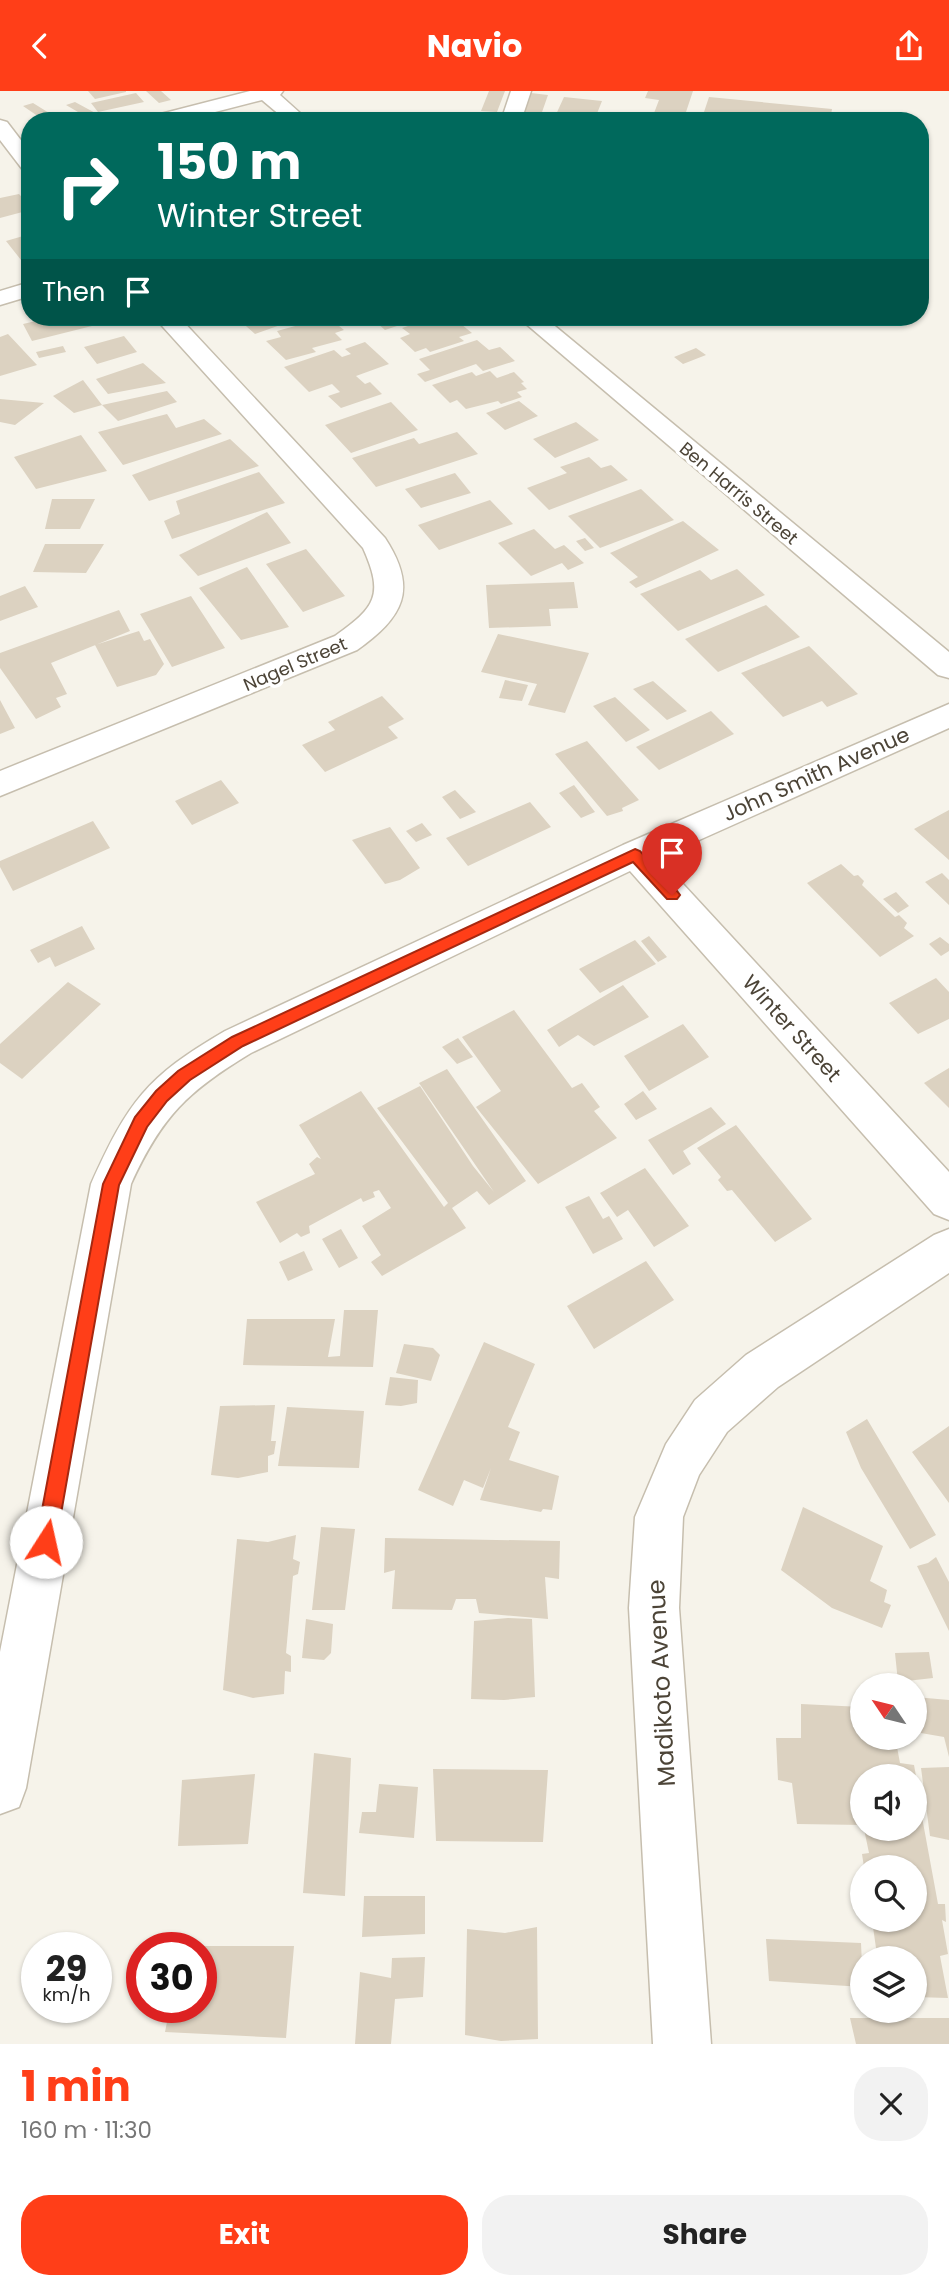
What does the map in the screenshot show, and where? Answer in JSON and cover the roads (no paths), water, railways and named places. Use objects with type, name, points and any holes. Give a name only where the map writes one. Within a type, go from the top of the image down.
[{"type":"street","points":[[514,112],[521,91]]},
{"type":"street","points":[[191,112],[268,92],[289,112]]},
{"type":"street","points":[[0,126],[20,159]]},
{"type":"street","points":[[0,297],[21,291]]},
{"type":"street","name":"Nagel Street","points":[[0,784],[346,643],[379,618],[389,601],[390,572],[375,544],[174,326]]},
{"type":"street","name":"Ben Harris Street","points":[[541,326],[949,669]]},
{"type":"street","name":"John Smith Avenue","points":[[0,1788],[111,1184],[141,1122],[162,1096],[184,1076],[238,1042],[635,854],[949,715]]},
{"type":"street","name":"Winter Street","points":[[635,854],[949,1201]]},
{"type":"street","name":"Madikoto Avenue","points":[[682,2044],[654,1608],[659,1517],[682,1460],[711,1416],[762,1371],[949,1249]]}]
